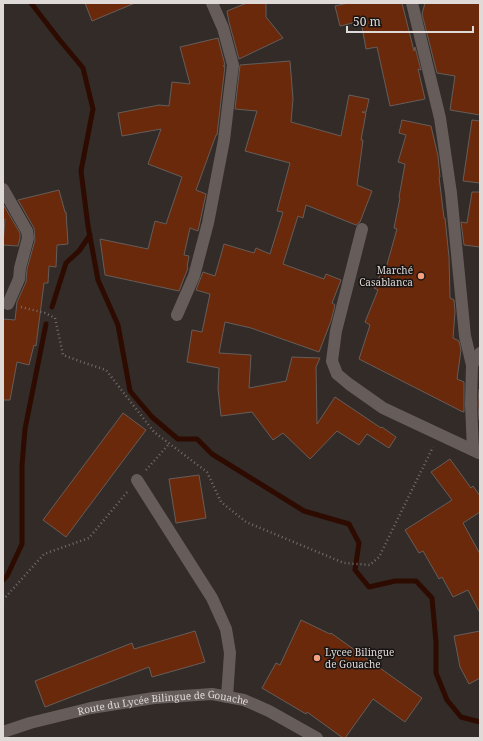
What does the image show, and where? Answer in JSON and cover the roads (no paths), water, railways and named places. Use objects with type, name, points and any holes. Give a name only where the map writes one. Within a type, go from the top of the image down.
[{"type":"street","points":[[177,315],[194,276],[208,223],[224,140],[233,65],[223,28],[212,3]]},
{"type":"street","points":[[412,3],[440,118],[451,193],[465,336],[472,365],[471,404],[477,452]]},
{"type":"street","points":[[3,189],[27,231],[28,238],[20,268],[19,279],[8,304]]},
{"type":"street","points":[[362,229],[336,331],[332,361],[337,374],[383,408],[477,452]]},
{"type":"street","points":[[472,365],[480,353]]},
{"type":"street","points":[[137,480],[212,598],[226,629],[230,652],[227,697]]},
{"type":"street","name":"Route du Lycée Bilingue de Gouache","points":[[3,732],[30,723],[91,708],[154,698],[212,694],[244,700],[270,711],[317,738]]},
{"type":"waterway","points":[[31,3],[83,68],[93,109],[81,171],[88,226],[98,280],[118,325],[130,391],[152,417],[178,439],[197,439],[212,454],[304,511],[349,524],[359,543],[355,570],[369,587],[395,581],[416,581],[432,598],[436,642],[436,673],[447,700],[461,717],[480,722]]},
{"type":"waterway","points":[[52,307],[66,263],[79,251],[90,235]]},
{"type":"waterway","points":[[3,580],[7,576],[22,544],[22,465],[25,429],[46,324]]},
{"type":"place","name":"Marché Casablanca","points":[[421,276]]},
{"type":"place","name":"Lycee Bilingue de Gouache","points":[[317,658]]}]
